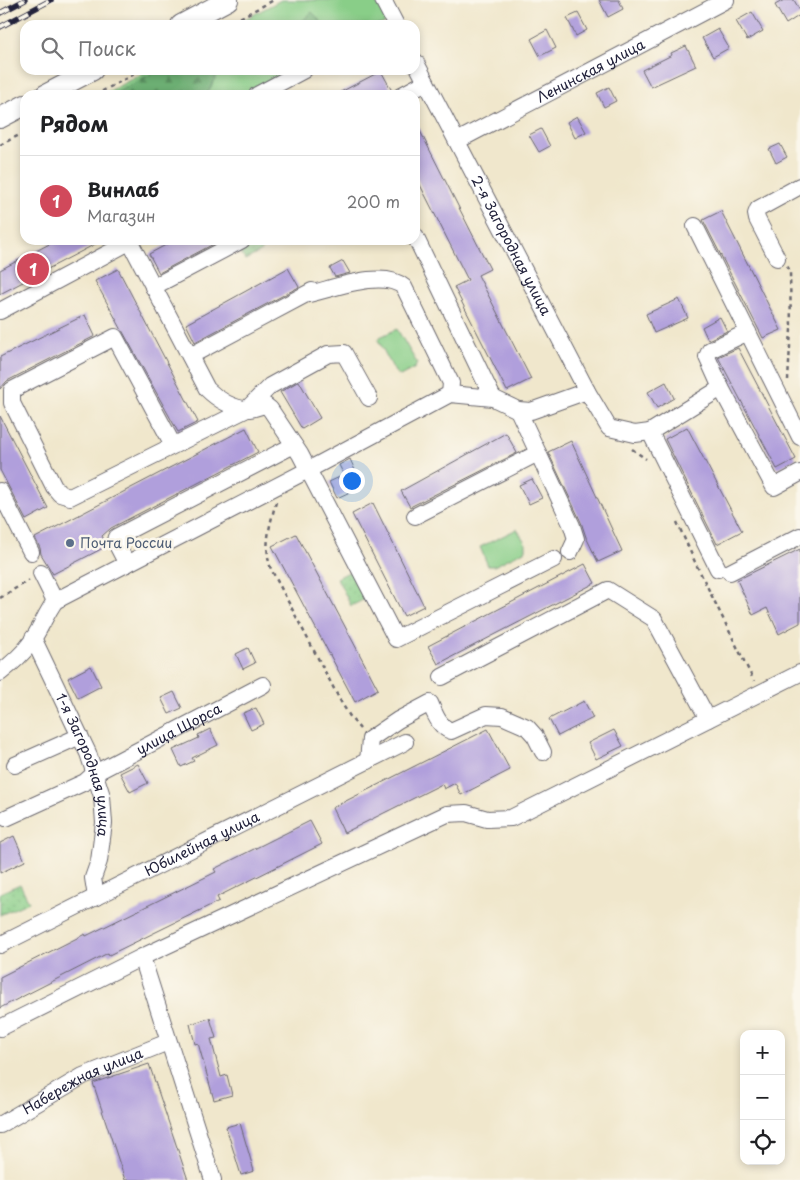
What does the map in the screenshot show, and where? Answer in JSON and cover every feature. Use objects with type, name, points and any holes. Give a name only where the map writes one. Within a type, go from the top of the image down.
[{"type":"main road","points":[[190,20],[228,0]]},
{"type":"main road","points":[[56,90],[84,75]]},
{"type":"main road","points":[[0,118],[20,108]]},
{"type":"street","points":[[383,0],[391,20]]},
{"type":"street","name":"Ленинская улица","points":[[457,141],[726,0]]},
{"type":"street","name":"2-я Загородная улица","points":[[420,71],[608,428],[635,434],[650,432]]},
{"type":"street","points":[[266,90],[295,75]]},
{"type":"street","points":[[411,90],[426,82]]},
{"type":"street","points":[[777,258],[756,214],[758,209],[800,186]]},
{"type":"street","points":[[695,226],[800,437]]},
{"type":"street","points":[[0,311],[123,245]]},
{"type":"street","points":[[132,245],[207,389],[217,399],[247,409]]},
{"type":"street","points":[[153,287],[233,245]]},
{"type":"street","points":[[419,245],[493,398]]},
{"type":"street","points":[[190,356],[310,293],[368,279],[388,279],[397,281],[404,287],[451,384],[450,394]]},
{"type":"street","points":[[748,332],[710,350],[707,357],[721,388],[774,487],[800,473]]},
{"type":"street","points":[[173,445],[114,337],[12,390],[12,403],[54,487],[60,494],[70,497],[247,409],[265,405],[270,409],[308,470],[396,639],[554,559]]},
{"type":"street","points":[[247,409],[270,386],[328,354],[336,353],[344,353],[369,398]]},
{"type":"street","points":[[721,388],[650,432],[724,570],[800,536]]},
{"type":"street","points":[[0,673],[13,663],[33,638],[47,611],[55,601],[282,484],[450,394],[493,398],[518,410],[531,411],[587,391]]},
{"type":"street","points":[[518,410],[572,526],[576,539],[570,552]]},
{"type":"street","points":[[127,564],[115,541],[116,537],[294,446]]},
{"type":"street","points":[[415,516],[538,453]]},
{"type":"street","points":[[0,491],[31,552]]},
{"type":"street","points":[[41,573],[55,601]]},
{"type":"street","points":[[442,677],[608,590],[654,619],[708,720]]},
{"type":"street","name":"1-я Загородная улица","points":[[33,638],[80,736],[96,773],[102,796],[104,822],[99,861],[93,878],[96,897]]},
{"type":"street","points":[[0,1028],[142,957],[447,814],[466,813],[487,819],[511,818],[800,673]]},
{"type":"street","name":"улица Щорса","points":[[2,815],[85,782],[96,773],[263,685]]},
{"type":"street","points":[[368,761],[370,739],[398,720],[430,703],[444,729],[451,731],[486,716],[502,716],[527,727],[535,736],[543,752]]},
{"type":"street","points":[[15,765],[80,736]]},
{"type":"street","name":"Юбилейная улица","points":[[0,945],[406,742]]},
{"type":"street","points":[[142,957],[213,1180]]},
{"type":"street","name":"Набережная улица","points":[[0,1125],[83,1076],[168,1042]]},
{"type":"path","points":[[236,20],[274,0]]},
{"type":"path","points":[[104,90],[133,75]]},
{"type":"path","points":[[0,145],[20,135]]},
{"type":"path","points":[[777,258],[785,263],[790,272],[791,329],[785,408]]},
{"type":"path","points":[[626,444],[647,460]]},
{"type":"path","points":[[282,484],[268,536],[268,556],[271,569],[341,702],[351,718],[370,739]]},
{"type":"path","points":[[676,518],[694,562],[761,693]]},
{"type":"path","points":[[0,598],[41,573]]},
{"type":"green space","points":[[281,0],[377,0],[387,20],[243,20]]},
{"type":"green space","points":[[312,12],[319,20],[303,20]]},
{"type":"green space","points":[[140,75],[288,75],[259,90],[111,90]]},
{"type":"green space","points":[[149,75],[217,75],[209,90],[121,90]]},
{"type":"green space","points":[[247,245],[259,245],[262,251],[245,260],[239,249]]},
{"type":"green space","points":[[397,329],[417,363],[415,368],[400,376],[395,372],[378,340],[380,337]]},
{"type":"green space","points":[[517,529],[526,544],[526,550],[494,566],[488,566],[480,547]]},
{"type":"green space","points":[[353,570],[367,598],[351,606],[337,578]]},
{"type":"green space","points":[[20,884],[29,902],[0,915],[0,893]]},
{"type":"building","points":[[599,0],[619,0],[623,9],[608,17]]},
{"type":"building","points":[[784,0],[794,0],[800,11],[800,15],[786,24],[775,5]]},
{"type":"building","points":[[752,12],[763,31],[747,40],[736,21]]},
{"type":"building","points":[[578,13],[587,30],[576,36],[567,18]]},
{"type":"building","points":[[718,29],[729,48],[713,57],[702,38]]},
{"type":"building","points":[[547,30],[556,48],[540,56],[531,39]]},
{"type":"building","points":[[686,46],[696,66],[651,87],[642,70]]},
{"type":"building","points":[[373,75],[383,75],[391,90],[345,90]]},
{"type":"building","points":[[609,87],[616,101],[604,107],[597,93]]},
{"type":"building","points":[[577,116],[586,132],[575,138],[567,122]]},
{"type":"building","points":[[541,129],[550,146],[539,152],[529,135]]},
{"type":"building","points":[[420,131],[490,269],[478,275],[531,379],[507,391],[454,287],[468,280],[420,185]]},
{"type":"building","points":[[780,144],[787,157],[776,163],[769,149]]},
{"type":"building","points":[[721,211],[781,330],[763,338],[703,220]]},
{"type":"building","points":[[48,245],[93,245],[0,294],[0,270]]},
{"type":"building","points":[[166,245],[212,245],[159,273],[149,254]]},
{"type":"building","points":[[343,261],[350,273],[335,277],[330,268]]},
{"type":"building","points":[[288,268],[299,287],[195,342],[186,324]]},
{"type":"building","points":[[118,269],[198,422],[178,432],[95,281]]},
{"type":"building","points":[[679,299],[688,318],[654,333],[646,314]]},
{"type":"building","points":[[85,315],[95,336],[7,381],[0,389],[0,357]]},
{"type":"building","points":[[720,317],[727,331],[708,340],[702,327]]},
{"type":"building","points":[[738,348],[796,459],[777,469],[718,357]]},
{"type":"building","points":[[299,381],[320,418],[302,429],[280,392]]},
{"type":"building","points":[[666,382],[674,398],[657,408],[648,392]]},
{"type":"building","points":[[0,416],[48,508],[26,520],[0,470]]},
{"type":"building","points":[[687,427],[742,531],[717,544],[665,439]]},
{"type":"building","points":[[246,428],[258,452],[111,528],[102,536],[107,546],[53,574],[41,554],[35,538]]},
{"type":"building","points":[[506,433],[517,453],[410,507],[401,491]]},
{"type":"building","points":[[571,441],[622,551],[598,562],[548,452]]},
{"type":"building","points":[[350,459],[358,477],[347,481],[339,465]]},
{"type":"building","points":[[344,475],[352,491],[337,498],[329,482]]},
{"type":"building","points":[[532,479],[542,498],[529,504],[519,485]]},
{"type":"building","points":[[373,503],[424,606],[404,616],[352,514]]},
{"type":"building","points":[[296,534],[378,689],[355,702],[272,546]]},
{"type":"building","points":[[800,549],[800,623],[779,634],[767,608],[753,615],[737,580]]},
{"type":"building","points":[[585,564],[595,583],[438,664],[428,646]]},
{"type":"building","points":[[248,648],[255,663],[243,669],[236,654]]},
{"type":"building","points":[[91,666],[101,686],[78,698],[68,678]]},
{"type":"building","points":[[174,692],[182,708],[169,714],[161,698]]},
{"type":"building","points":[[584,701],[593,718],[558,736],[549,719]]},
{"type":"building","points":[[256,708],[264,724],[251,730],[243,713]]},
{"type":"building","points":[[210,729],[218,745],[192,758],[194,761],[181,767],[173,750],[199,738],[198,735]]},
{"type":"building","points":[[488,729],[510,770],[461,795],[455,783],[444,789],[442,784],[344,833],[332,808]]},
{"type":"building","points":[[614,730],[623,746],[596,759],[588,743]]},
{"type":"building","points":[[138,764],[148,783],[130,792],[120,773]]},
{"type":"building","points":[[310,821],[322,844],[217,897],[219,901],[109,955],[108,953],[0,1008],[0,977],[85,934],[86,936],[216,872],[214,869]]},
{"type":"building","points":[[14,836],[25,861],[0,873],[0,843]]},
{"type":"building","points":[[210,1018],[216,1038],[211,1039],[221,1077],[227,1075],[232,1095],[214,1100],[198,1043],[195,1044],[190,1024]]},
{"type":"building","points":[[149,1064],[188,1180],[125,1180],[93,1083]]},
{"type":"building","points":[[240,1123],[254,1171],[241,1175],[226,1127]]},
{"type":"railway","points":[[0,13],[25,0]]},
{"type":"railway","points":[[0,27],[51,0]]},
{"type":"place","name":"Винлаб","points":[[33,269]]},
{"type":"place","name":"Почта России","points":[[70,543]]}]
